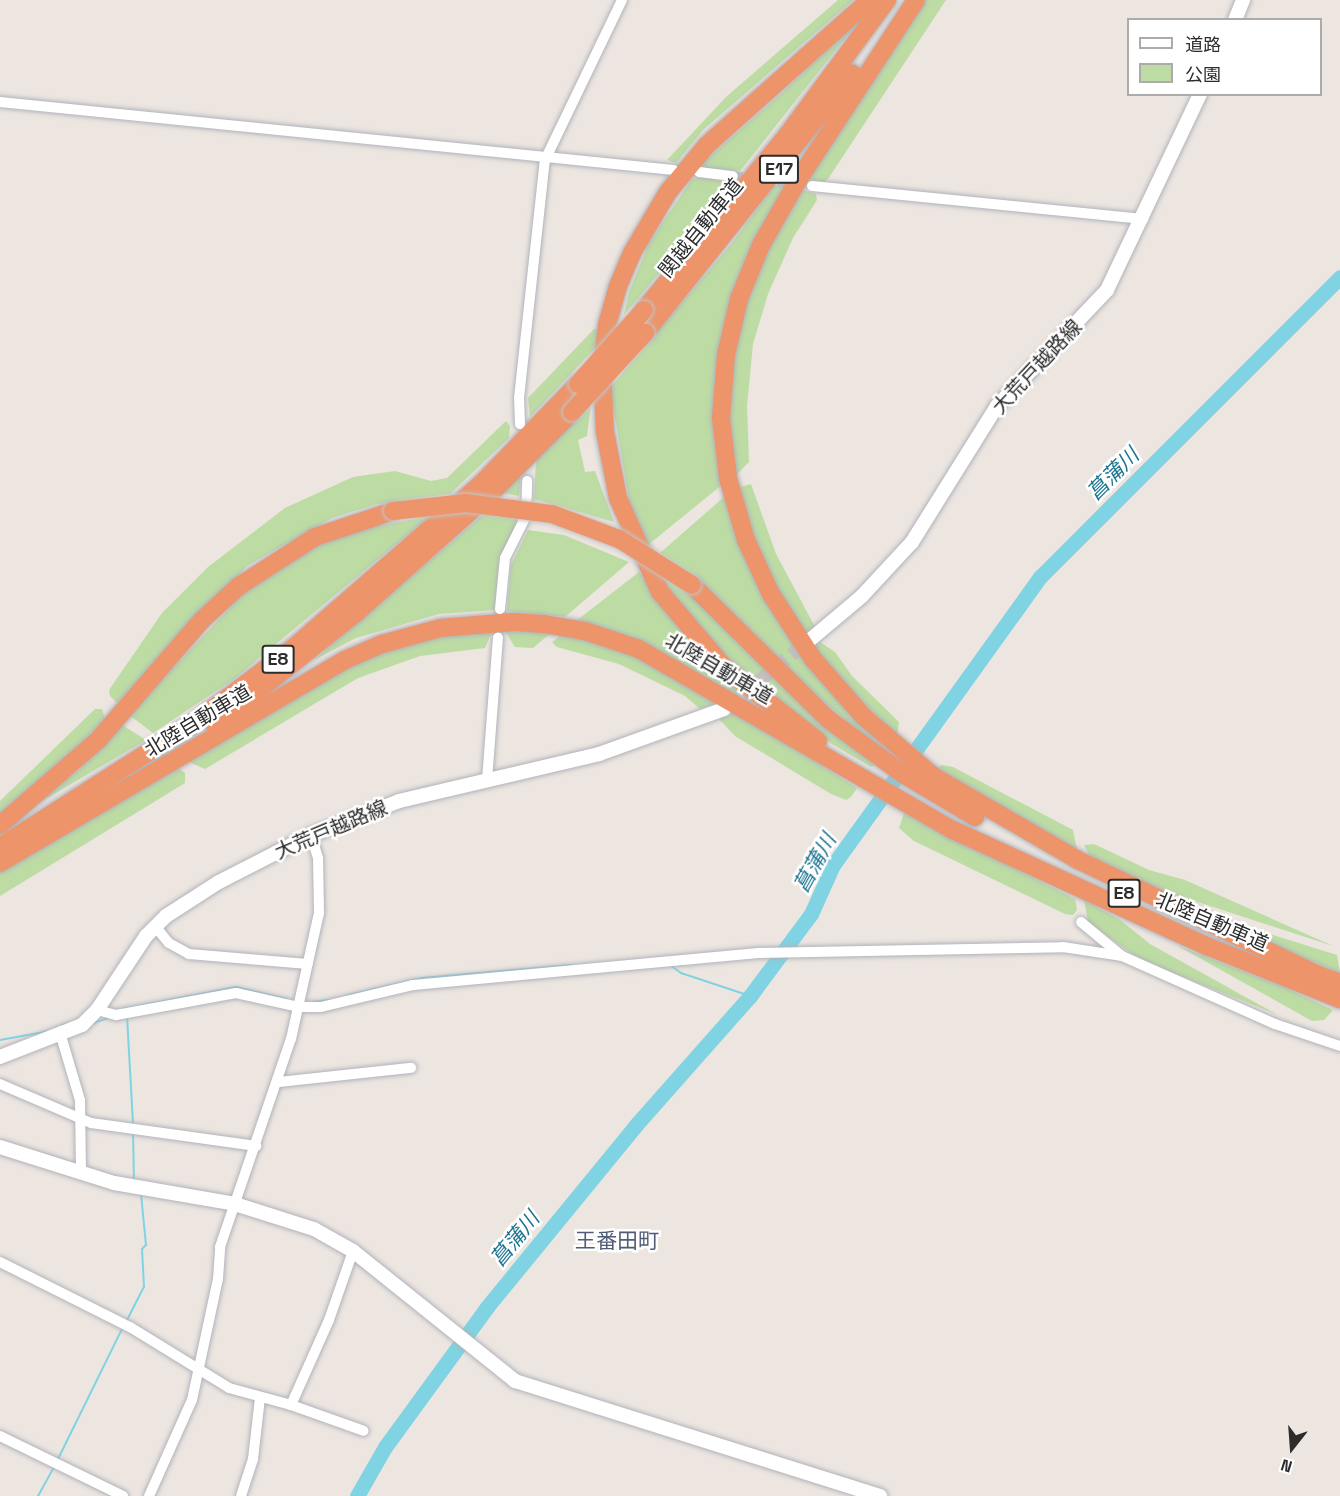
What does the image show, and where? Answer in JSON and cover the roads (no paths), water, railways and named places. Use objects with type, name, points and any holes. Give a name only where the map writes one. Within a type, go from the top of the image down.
[{"type":"highway","points":[[870,0],[707,145],[668,192],[632,253],[618,286],[607,325],[602,371],[605,432],[618,498],[660,592],[700,643],[741,682],[792,723],[865,776],[921,793],[1078,860],[1332,987]]},
{"type":"highway","name":"関越自動車道","points":[[530,435],[644,310],[767,160],[887,0]]},
{"type":"highway","name":"関越自動車道","points":[[530,435],[572,412],[645,333],[796,148],[906,0]]},
{"type":"highway","points":[[916,0],[826,134],[762,245],[731,329],[722,387],[728,478],[757,566],[813,658],[846,698],[892,742],[921,793]]},
{"type":"highway","name":"北陸自動車道","points":[[66,824],[200,736],[302,659],[482,501],[530,435]]},
{"type":"highway","name":"北陸自動車道","points":[[0,847],[171,738],[293,648],[480,486],[530,435]]},
{"type":"highway","name":"北陸自動車道","points":[[0,825],[98,740],[202,620],[255,573],[315,537],[393,511],[466,503],[552,514],[619,539],[692,585],[812,704],[921,793],[1060,878],[1209,947],[1332,987]]},
{"type":"highway","name":"北陸自動車道","points":[[0,863],[345,660],[408,635],[474,624],[564,627],[639,649],[865,776]]},
{"type":"main road","points":[[1236,18],[1244,0]]},
{"type":"main road","name":"大荒戸越路線","points":[[811,639],[862,596],[912,542],[997,406],[1107,290],[1143,219],[1199,96]]},
{"type":"main road","name":"大荒戸越路線","points":[[0,1057],[61,1036],[82,1025],[97,1010],[155,927],[194,896],[311,835],[399,801],[599,754],[724,709]]},
{"type":"main road","points":[[0,1147],[81,1174],[235,1204],[294,1221],[353,1251],[499,1371],[529,1386],[880,1496]]},
{"type":"street","points":[[530,435],[519,398],[545,160],[622,0]]},
{"type":"street","points":[[0,102],[545,160],[674,170]]},
{"type":"street","points":[[699,172],[733,176]]},
{"type":"street","points":[[812,186],[1143,219]]},
{"type":"street","points":[[500,609],[505,558],[526,516],[527,481]]},
{"type":"street","points":[[487,780],[498,638]]},
{"type":"street","points":[[149,1496],[175,1444],[199,1373],[220,1247],[279,1082],[299,1007],[320,898],[318,858],[311,835]]},
{"type":"street","points":[[1081,922],[1122,956]]},
{"type":"street","points":[[155,927],[169,943],[189,954],[308,964]]},
{"type":"street","points":[[97,1010],[116,1015],[236,993],[299,1007],[321,1007],[413,985],[759,953],[1063,947],[1122,956],[1275,1024],[1340,1046]]},
{"type":"street","points":[[61,1036],[76,1082],[81,1120],[81,1174]]},
{"type":"street","points":[[279,1082],[411,1068]]},
{"type":"street","points":[[0,1084],[81,1120],[256,1146]]},
{"type":"street","points":[[291,1405],[329,1320],[353,1251]]},
{"type":"street","points":[[0,1262],[130,1327],[199,1373],[260,1398],[291,1405],[364,1431]]},
{"type":"street","points":[[241,1496],[253,1459],[260,1398]]},
{"type":"street","points":[[0,1436],[123,1496]]},
{"type":"waterway","name":"菖蒲川","points":[[357,1496],[385,1447],[487,1307],[635,1126],[750,996],[811,914],[833,865],[1040,577],[1340,277]]},
{"type":"waterway","points":[[349,995],[422,978],[571,965]]},
{"type":"waterway","points":[[670,965],[681,973],[750,996]]},
{"type":"waterway","points":[[123,1009],[236,987],[287,999]]},
{"type":"waterway","points":[[313,1002],[329,1000]]},
{"type":"waterway","points":[[127,1016],[133,1124]]},
{"type":"waterway","points":[[88,1025],[108,1018]]},
{"type":"waterway","points":[[62,1025],[74,1022]]},
{"type":"waterway","points":[[0,1040],[49,1031]]},
{"type":"waterway","points":[[133,1133],[134,1181]]},
{"type":"waterway","points":[[126,1322],[144,1287],[142,1249],[146,1245],[141,1194]]},
{"type":"waterway","points":[[58,1459],[123,1327]]},
{"type":"waterway","points":[[38,1496],[54,1467]]},
{"type":"tunnel","points":[[733,176],[798,185]]},
{"type":"tunnel","points":[[726,708],[811,639]]},
{"type":"district","name":"王番田町","points":[[617,1241]]}]
